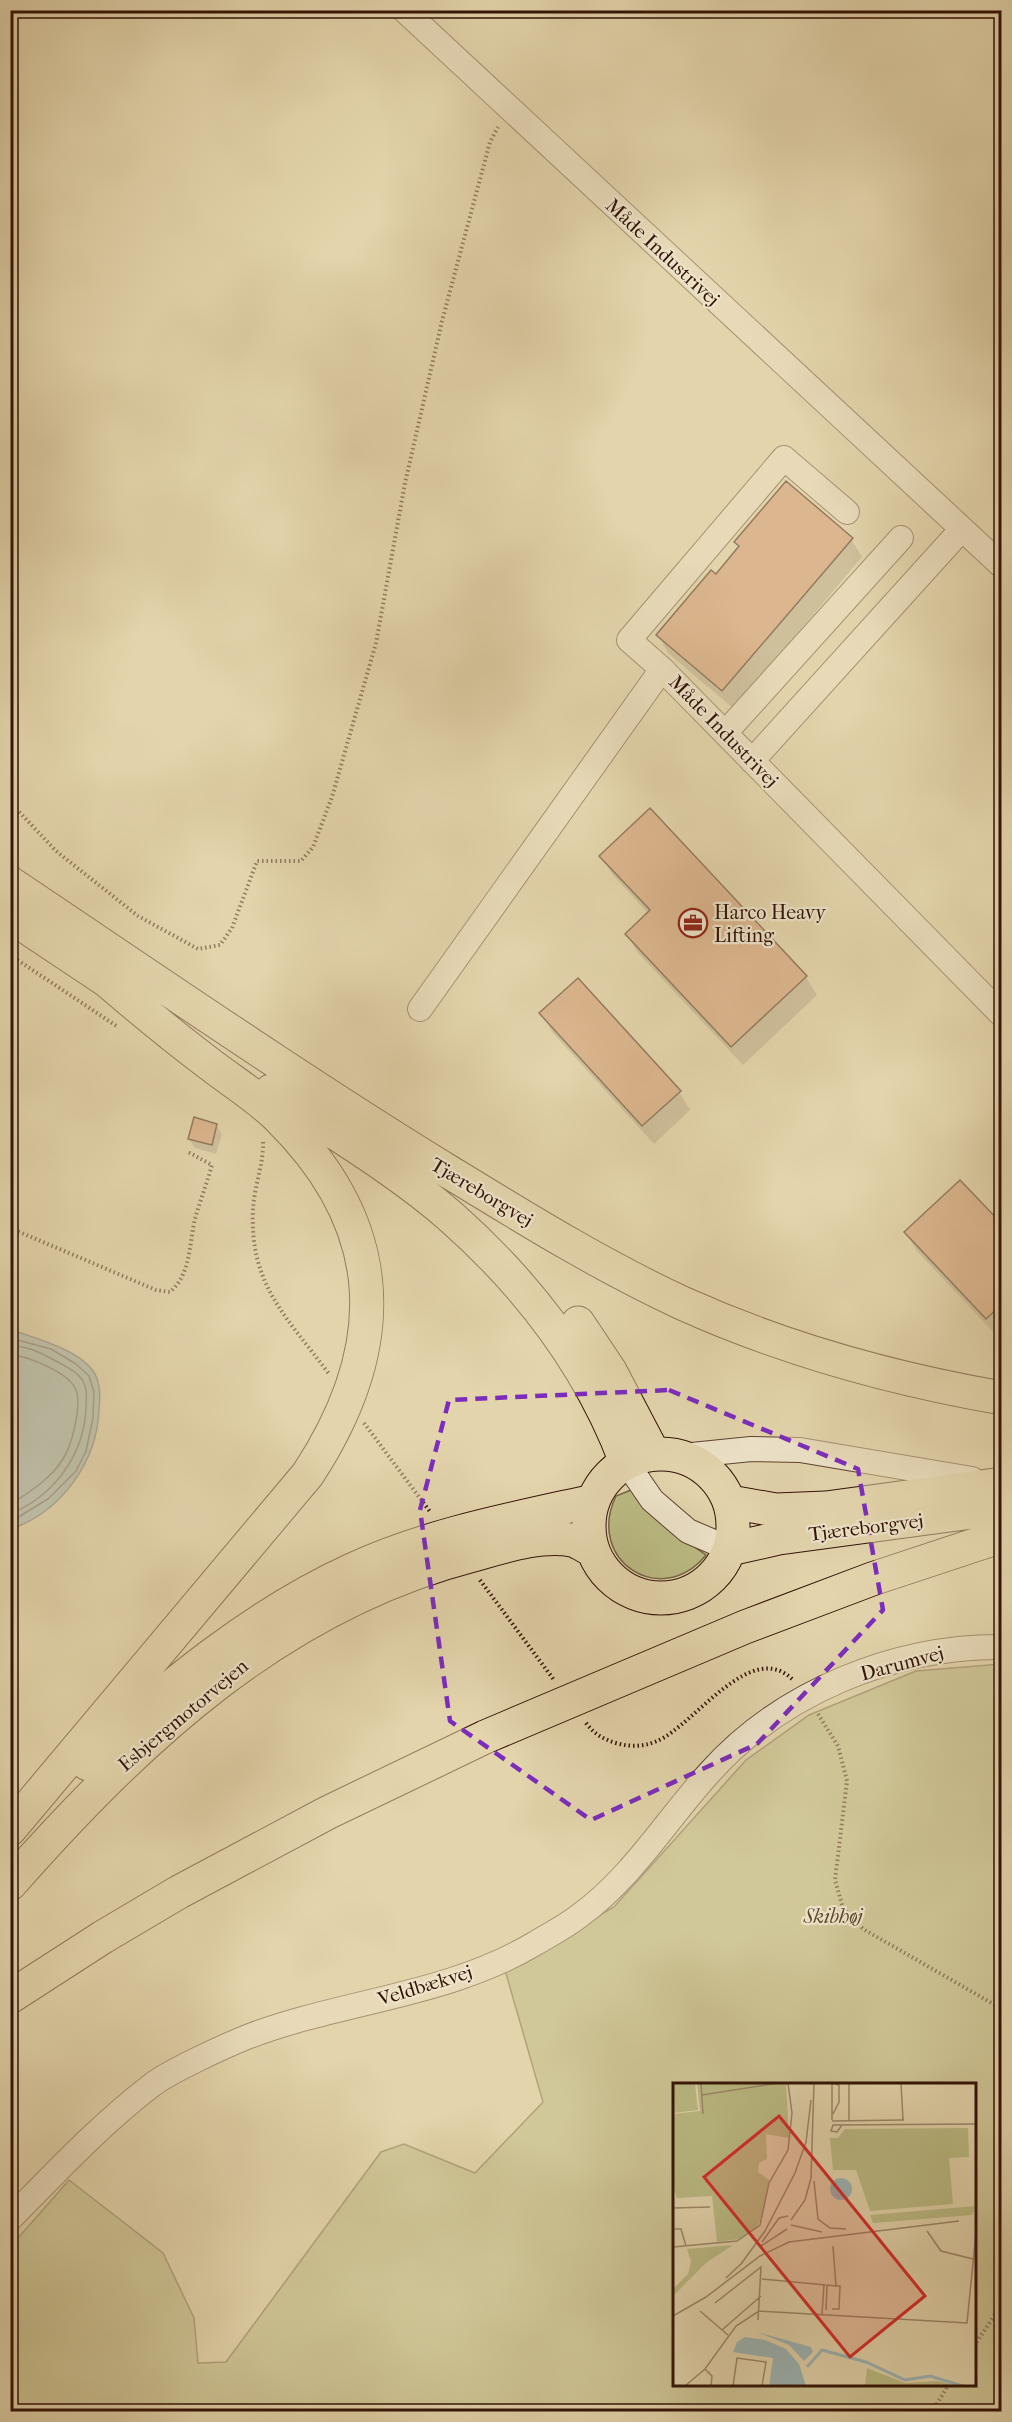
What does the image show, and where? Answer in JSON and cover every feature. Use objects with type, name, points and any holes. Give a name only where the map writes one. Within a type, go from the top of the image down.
[{"type":"highway","name":"Tjæreborgvej","points":[[10,884],[352,1112],[566,1243],[684,1304],[817,1355],[884,1374],[1002,1398]]},
{"type":"highway","points":[[10,916],[375,1161],[449,1215],[499,1263],[543,1312],[575,1358],[610,1420],[654,1457]]},
{"type":"highway","points":[[10,1829],[308,1474],[345,1411],[356,1381],[368,1330],[367,1290],[360,1245],[349,1213],[329,1178],[278,1116],[168,1033],[105,979]]},
{"type":"highway","points":[[352,1112],[465,1202],[527,1261],[571,1313],[610,1371],[654,1457]]},
{"type":"highway","points":[[654,1457],[698,1463],[712,1473],[723,1487],[734,1518],[730,1549],[721,1567],[708,1582],[691,1592],[662,1598],[632,1593],[615,1582],[602,1568],[592,1550],[589,1517],[593,1501],[612,1472],[654,1457]]},
{"type":"highway","name":"Tjæreborgvej","points":[[730,1502],[776,1510],[826,1508],[1002,1484]]},
{"type":"highway","name":"Esbjergmotorvejen","points":[[10,1846],[99,1752],[148,1708],[215,1652],[275,1612],[351,1570],[422,1544],[593,1501]]},
{"type":"highway","name":"Tjæreborgvej","points":[[730,1549],[779,1538],[1002,1508]]},
{"type":"highway","points":[[10,1997],[103,1936],[179,1892],[327,1813],[485,1737],[745,1627],[872,1580],[1002,1536]]},
{"type":"highway","name":"Esbjergmotorvejen","points":[[10,1884],[52,1837],[143,1744],[234,1668],[342,1603],[450,1561],[494,1549],[539,1540],[572,1540],[592,1550]]},
{"type":"street","name":"Måde Industrivej","points":[[404,10],[1002,566]]},
{"type":"street","points":[[662,669],[629,640],[784,458],[847,512]]},
{"type":"street","points":[[753,760],[962,529]]},
{"type":"street","points":[[725,733],[901,538]]},
{"type":"street","name":"Måde Industrivej","points":[[420,1009],[662,669],[1002,1015]]},
{"type":"street","points":[[730,1549],[688,1531],[652,1500],[654,1457],[752,1449],[800,1450],[937,1475],[1002,1484]]},
{"type":"street","name":"Darumvej","points":[[807,1697],[879,1665],[912,1656],[955,1649],[1002,1647]]},
{"type":"street","name":"Veldbækvej","points":[[10,2219],[93,2136],[154,2083],[247,2037],[471,1973],[530,1947],[580,1916],[620,1880],[712,1769],[758,1729],[807,1697]]},
{"type":"path","points":[[10,802],[56,851],[138,916],[198,949],[220,945],[232,928],[257,861],[301,861],[313,847],[332,797],[376,643],[405,483],[442,321],[490,142],[508,107]]},
{"type":"path","points":[[10,955],[120,1029]]},
{"type":"path","points":[[261,1136],[263,1144],[256,1177],[252,1224],[252,1242],[258,1268],[272,1298],[333,1380]]},
{"type":"path","points":[[10,1228],[156,1290],[170,1292],[177,1286],[186,1267],[195,1219],[212,1165],[188,1152]]},
{"type":"path","points":[[363,1421],[433,1516]]},
{"type":"path","points":[[477,1576],[556,1683]]},
{"type":"path","points":[[584,1720],[591,1730],[608,1741],[635,1746],[648,1744],[670,1733],[729,1683],[761,1668],[784,1671],[807,1697],[838,1746],[847,1781],[835,1880],[843,1908],[863,1929],[1002,2009]]},
{"type":"path","points":[[976,2344],[1002,2304]]},
{"type":"path","points":[[932,2412],[949,2386]]},
{"type":"highlighted area","points":[[669,1390],[858,1469],[883,1610],[757,1744],[591,1820],[450,1721],[420,1510],[449,1400]]},
{"type":"green space","points":[[636,1488],[690,1544],[706,1555],[688,1571],[669,1578],[650,1577],[632,1570],[619,1557],[611,1540],[609,1519],[616,1496]]},
{"type":"green space","name":"Skibhøj","points":[[1001,1664],[1001,2411],[11,2412],[11,2246],[69,2180],[163,2253],[194,2318],[198,2363],[226,2362],[381,2152],[404,2144],[475,2173],[543,2102],[505,1970],[614,1907],[746,1760],[809,1715],[916,1671]]},
{"type":"water","points":[[15,1331],[59,1347],[80,1359],[95,1374],[100,1396],[97,1429],[83,1466],[73,1483],[46,1511],[11,1529],[10,1333]]},
{"type":"building","points":[[786,481],[853,538],[722,691],[656,635],[711,570],[716,574],[739,546],[734,542]]},
{"type":"building","points":[[650,808],[807,976],[731,1047],[625,934],[650,910],[599,856]]},
{"type":"building","points":[[578,978],[681,1091],[642,1126],[539,1013]]},
{"type":"building","points":[[194,1117],[217,1124],[212,1145],[188,1139]]},
{"type":"building","points":[[960,1180],[1002,1224],[1002,1304],[986,1319],[904,1232]]},
{"type":"place","name":"Harco Heavy Lifting","points":[[693,923]]}]
